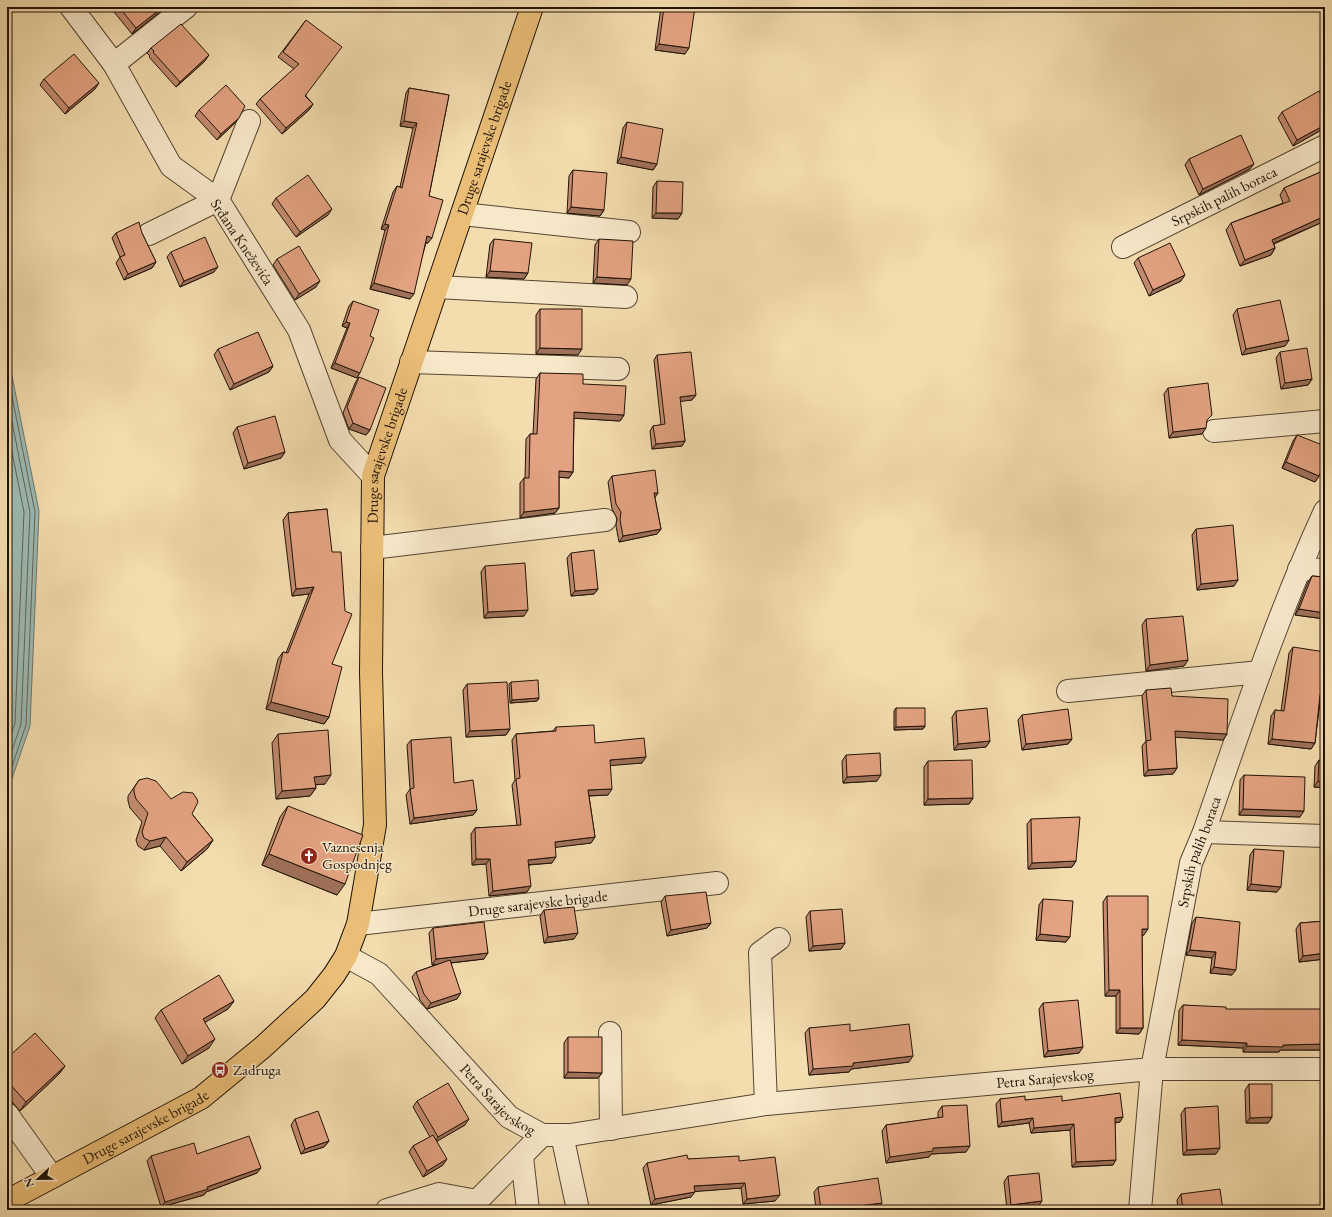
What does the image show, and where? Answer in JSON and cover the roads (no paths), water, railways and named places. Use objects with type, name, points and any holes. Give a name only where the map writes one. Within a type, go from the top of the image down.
[{"type":"main road","name":"Druge sarajevske brigade","points":[[7,1201],[201,1098],[263,1047],[315,999],[334,975],[346,956],[358,924],[375,825],[371,672],[373,476],[532,7]]},
{"type":"street","name":"Srđana Kneževića","points":[[71,7],[114,64],[171,166],[218,200],[298,330],[340,440],[373,476]]},
{"type":"street","points":[[114,64],[186,7]]},
{"type":"street","points":[[149,234],[218,200],[249,121]]},
{"type":"street","name":"Srpskih palih boraca","points":[[1123,247],[1325,146]]},
{"type":"street","points":[[462,214],[630,232]]},
{"type":"street","points":[[437,287],[626,297]]},
{"type":"street","points":[[411,362],[618,369]]},
{"type":"street","points":[[1214,431],[1325,421]]},
{"type":"street","name":"Srpskih palih boraca","points":[[1140,1210],[1152,1069],[1191,863],[1204,832],[1260,672],[1299,569],[1325,511]]},
{"type":"street","points":[[372,548],[605,520]]},
{"type":"street","points":[[1299,569],[1325,570]]},
{"type":"street","points":[[1068,691],[1260,672]]},
{"type":"street","points":[[1204,832],[1325,836]]},
{"type":"street","name":"Druge sarajevske brigade","points":[[358,924],[717,883]]},
{"type":"street","points":[[766,1104],[760,953],[779,939]]},
{"type":"street","name":"Petra Sarajevskog","points":[[346,956],[379,974],[509,1117],[552,1135],[611,1129],[766,1104],[1152,1069],[1325,1069]]},
{"type":"street","points":[[610,1033],[611,1129]]},
{"type":"street","points":[[7,1114],[52,1178]]},
{"type":"street","points":[[387,1210],[439,1194],[476,1205],[522,1157],[552,1135],[578,1210]]},
{"type":"street","points":[[522,1157],[528,1210]]},
{"type":"water","points":[[7,351],[39,511],[30,726],[7,793]]},
{"type":"place","name":"Vaznesenja Gospodnjeg","points":[[309,856]]},
{"type":"place","name":"Zadruga","points":[[220,1070]]}]
